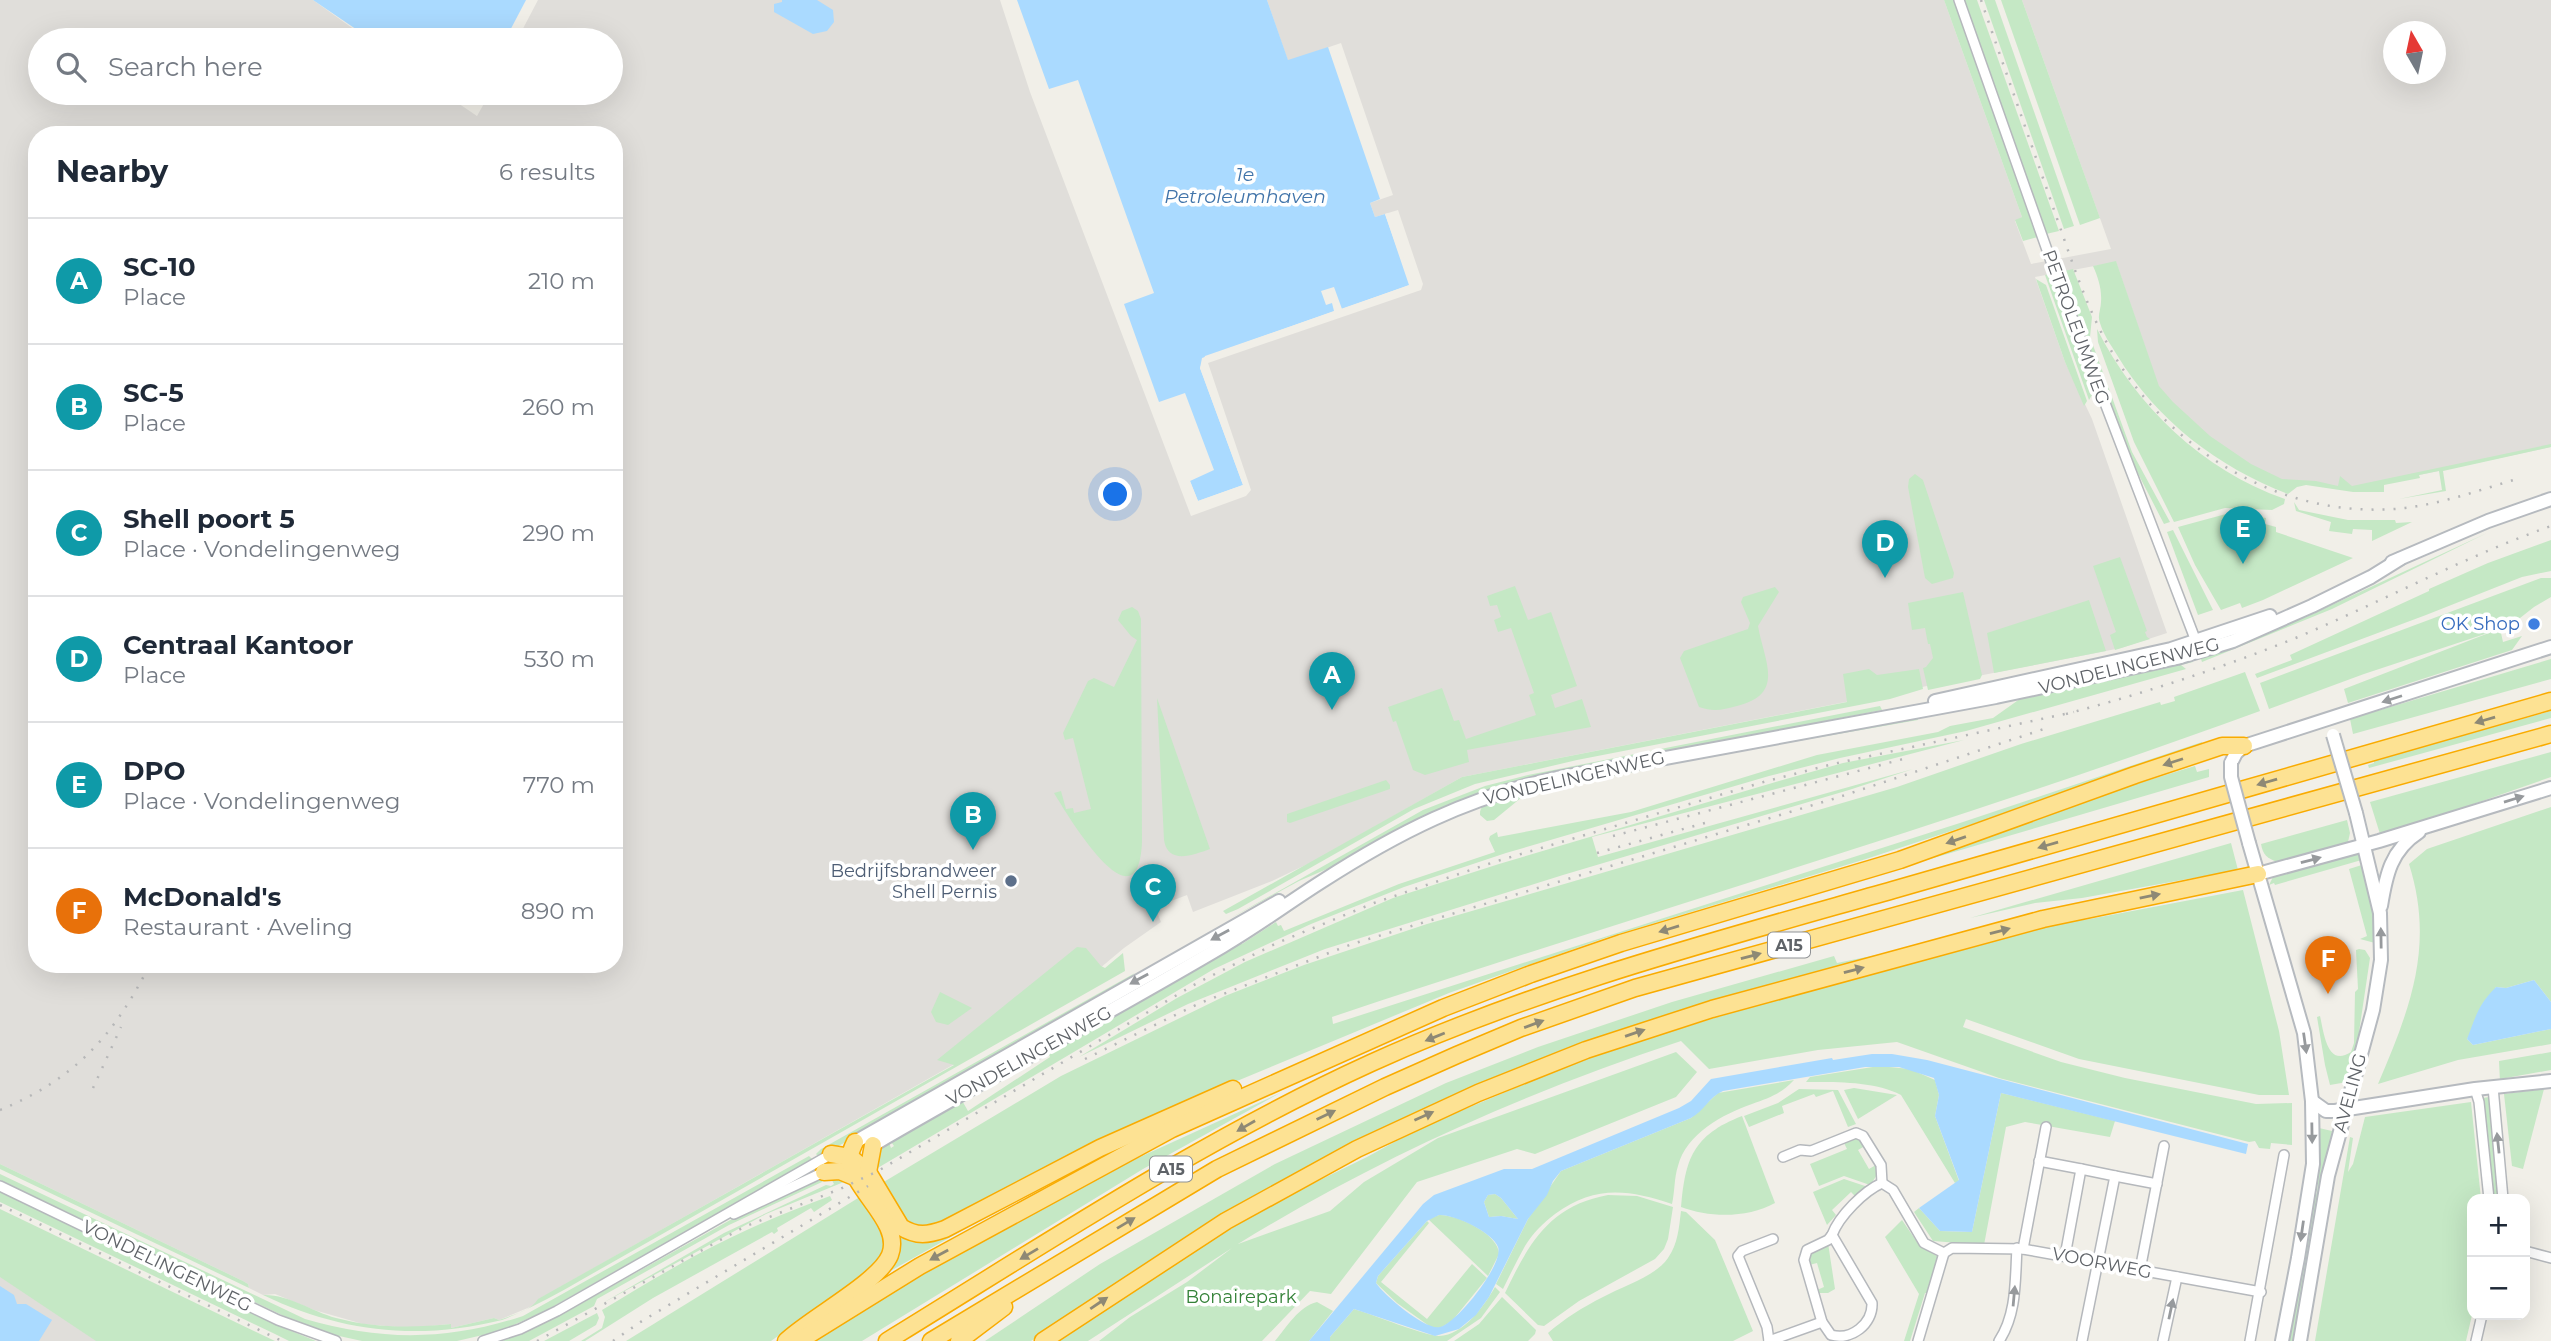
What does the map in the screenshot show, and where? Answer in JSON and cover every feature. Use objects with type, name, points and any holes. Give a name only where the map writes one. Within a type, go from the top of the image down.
[{"type":"highway","name":"A15","points":[[887,1341],[1259,1119],[1373,1062],[1515,1005],[1593,978],[2551,701]]},
{"type":"highway","name":"A15","points":[[931,1341],[1217,1169],[1385,1087],[1521,1028],[1635,988],[2551,734]]},
{"type":"highway","name":"A15","points":[[792,1339],[1172,1129],[1443,1008],[1621,943],[1900,860],[2222,746],[2244,746]]},
{"type":"highway","name":"A15","points":[[1043,1341],[1186,1245],[1276,1192],[1415,1120],[1575,1054],[1712,1009],[2031,922],[2082,909],[2258,874]]},
{"type":"highway","name":"A15","points":[[862,1175],[901,1227],[917,1235],[933,1233],[1147,1126],[1232,1089],[1338,1054]]},
{"type":"highway","name":"A15","points":[[1085,1175],[1329,1069],[1373,1062]]},
{"type":"highway","points":[[824,1172],[839,1171],[862,1175],[873,1145]]},
{"type":"highway","name":"A15","points":[[792,1339],[875,1275],[891,1252],[889,1232],[852,1150]]},
{"type":"highway","points":[[831,1154],[852,1150]]},
{"type":"highway","name":"A15","points":[[959,1341],[1067,1258]]},
{"type":"street","name":"PETROLEUMWEG","points":[[1959,0],[2053,267],[2198,647]]},
{"type":"street","name":"VONDELINGENWEG","points":[[852,1150],[873,1145],[1015,1062],[1184,970],[1324,880],[1423,824],[1489,795],[1557,778],[1996,697],[2198,647],[2233,641],[2312,606],[2371,577],[2400,559],[2488,521],[2551,499]]},
{"type":"street","points":[[2244,746],[2551,647]]},
{"type":"street","name":"AVELING","points":[[2300,1341],[2329,1176],[2378,986],[2381,960],[2380,913],[2365,845],[2333,735],[2328,727],[2319,721]]},
{"type":"street","name":"AVELING","points":[[2244,746],[2236,752],[2231,763],[2231,777],[2304,1033],[2312,1101],[2313,1164],[2282,1341]]},
{"type":"street","points":[[2258,874],[2365,845],[2551,788]]},
{"type":"street","points":[[2380,913],[2390,862],[2411,837],[2431,825]]},
{"type":"street","name":"VONDELINGENWEG","points":[[726,1216],[745,1210],[824,1172],[852,1150],[1141,978],[1301,888],[1324,880]]},
{"type":"street","points":[[2312,1101],[2326,1111],[2346,1110],[2475,1089],[2551,1081]]},
{"type":"street","points":[[2493,1087],[2503,1194]]},
{"type":"street","points":[[2475,1089],[2479,1102],[2488,1194]]},
{"type":"street","points":[[1999,1341],[2006,1331],[2014,1305],[2020,1248],[2046,1127]]},
{"type":"street","points":[[1783,1157],[1800,1150],[1811,1151],[1858,1134],[1863,1136],[1881,1165],[1882,1183]]},
{"type":"street","points":[[2140,1270],[2164,1146]]},
{"type":"street","name":"VONDELINGENWEG","points":[[483,1341],[541,1319],[831,1154]]},
{"type":"street","points":[[2250,1341],[2284,1155]]},
{"type":"street","points":[[2039,1161],[2157,1184]]},
{"type":"street","points":[[2066,1256],[2081,1169]]},
{"type":"street","points":[[2082,1341],[2115,1176]]},
{"type":"street","points":[[1832,1236],[1870,1298],[1872,1310],[1867,1322],[1859,1329],[1842,1336],[1831,1335],[1822,1322],[1803,1257],[1810,1248],[1828,1240],[1840,1221],[1873,1187],[1882,1183]]},
{"type":"street","points":[[1882,1183],[1893,1190],[1924,1243],[1944,1253],[1918,1341]]},
{"type":"street","name":"VONDELINGENWEG","points":[[0,1186],[278,1320],[336,1341]]},
{"type":"street","points":[[1773,1239],[1742,1251],[1738,1258],[1767,1327],[1769,1341],[1822,1322]]},
{"type":"street","name":"VOORWEG","points":[[1944,1253],[1952,1248],[2020,1248],[2261,1292]]},
{"type":"street","points":[[2530,1252],[2551,1258]]},
{"type":"street","points":[[2163,1341],[2177,1277]]},
{"type":"street","points":[[2476,1341],[2481,1320]]},
{"type":"shaded area","points":[[0,0],[313,0],[352,28],[28,28],[28,105],[461,105],[477,116],[483,105],[623,105],[623,28],[523,28],[538,0],[1000,0],[1030,92],[1191,516],[1246,496],[1251,490],[1208,363],[1421,290],[1423,284],[1398,210],[1375,217],[1370,203],[1393,195],[1341,43],[1288,61],[1267,0],[1944,0],[2022,217],[2015,221],[2031,264],[2111,249],[2022,0],[2551,0],[2551,447],[2353,489],[2282,482],[2208,437],[2160,391],[2116,262],[2035,277],[2065,362],[2092,419],[2167,633],[2121,648],[1462,777],[1314,861],[1272,881],[1193,912],[1187,895],[1155,907],[1161,922],[1124,948],[1050,1010],[539,1299],[536,1304],[499,1320],[494,1318],[451,1328],[450,1324],[410,1328],[363,1324],[314,1310],[275,1294],[263,1295],[249,1288],[248,1284],[0,1164]]},
{"type":"shaded area","points":[[0,1276],[126,1341],[0,1341]]},
{"type":"green space","points":[[1944,0],[1954,0],[2038,237],[2023,241],[2015,220],[2022,217]]},
{"type":"green space","points":[[1964,0],[1977,0],[2059,231],[2046,234]]},
{"type":"green space","points":[[1984,0],[1995,0],[2074,226],[2064,229]]},
{"type":"green space","points":[[2001,0],[2022,0],[2100,218],[2080,225]]},
{"type":"green space","points":[[2116,261],[2159,386],[2210,436],[2251,464],[2282,479],[2316,481],[2338,486],[2340,476],[2352,486],[2551,444],[2551,447],[2443,471],[2446,491],[2399,499],[2442,490],[2439,471],[2384,485],[2384,492],[2353,492],[2306,485],[2297,487],[2288,494],[2262,483],[2214,456],[2170,421],[2133,379],[2117,355],[2099,320],[2101,292],[2093,266]]},
{"type":"green space","points":[[2073,269],[2092,317],[2090,337],[2132,452],[2170,522],[2164,524],[2129,456],[2060,272]]},
{"type":"green space","points":[[2051,274],[2092,395],[2089,400],[2045,275]]},
{"type":"green space","points":[[2036,279],[2046,285],[2087,401],[2084,406],[2065,362]]},
{"type":"green space","points":[[2097,329],[2131,384],[2174,432],[2226,471],[2285,499],[2284,504],[2272,510],[2225,508],[2174,522],[2134,442],[2098,342]]},
{"type":"green space","points":[[1915,474],[1923,480],[1954,573],[1953,578],[1932,584],[1925,578],[1908,487],[1909,479]]},
{"type":"green space","points":[[2294,502],[2299,510],[2348,520],[2412,522],[2372,541],[2372,530],[2353,529],[2352,534],[2329,531],[2331,522],[2296,511]]},
{"type":"green space","points":[[2226,514],[2266,518],[2265,524],[2276,527],[2276,532],[2353,558],[2263,600],[2242,608],[2240,603],[2221,610],[2195,565],[2178,527]]},
{"type":"green space","points":[[2173,530],[2213,610],[2198,615],[2167,532]]},
{"type":"green space","points":[[2487,533],[2332,609],[2202,662],[2200,656],[2306,617]]},
{"type":"green space","points":[[2551,540],[2551,571],[2522,577],[2257,678],[2255,674],[2292,660],[2290,655],[2429,589],[2488,563]]},
{"type":"green space","points":[[2120,557],[2147,631],[2145,632],[2150,639],[2115,650],[2110,635],[2116,632],[2093,566]]},
{"type":"green space","points":[[2541,578],[2551,578],[2551,597],[2501,633],[2503,642],[2522,636],[2512,650],[2348,703],[2344,689],[2494,631],[2269,709],[2260,683]]},
{"type":"green space","points":[[1515,586],[1528,620],[1551,612],[1577,686],[1551,695],[1555,708],[1582,699],[1591,727],[1467,750],[1469,762],[1425,775],[1413,770],[1396,721],[1393,722],[1388,707],[1442,688],[1454,721],[1459,720],[1466,739],[1536,715],[1529,695],[1534,693],[1511,628],[1498,632],[1494,620],[1501,617],[1497,605],[1490,606],[1487,596]]},
{"type":"green space","points":[[1775,587],[1779,592],[1758,626],[1768,675],[1767,685],[1762,693],[1752,701],[1727,709],[1699,707],[1680,658],[1684,651],[1748,629],[1750,623],[1741,602],[1743,597]]},
{"type":"green space","points":[[1963,592],[1982,675],[1980,679],[1928,690],[1923,668],[1933,658],[1930,644],[1925,628],[1912,630],[1908,603]]},
{"type":"green space","points":[[2089,600],[2106,651],[1994,673],[1987,633]]},
{"type":"green space","points":[[1132,607],[1138,611],[1141,619],[1142,842],[1138,867],[1129,876],[1116,873],[1102,860],[1087,843],[1054,793],[1061,791],[1066,809],[1073,808],[1074,813],[1091,809],[1073,738],[1065,740],[1063,733],[1088,681],[1094,678],[1114,687],[1137,640],[1118,620],[1122,611]]},
{"type":"green space","points":[[2192,658],[2193,662],[2181,665],[2186,669],[1966,731],[1769,776],[1506,853],[1404,887],[1311,924],[1214,969],[876,1169],[877,1151],[888,1140],[891,1148],[894,1146],[889,1139],[960,1097],[968,1111],[1050,1057],[1047,1050],[1240,942],[1242,944],[1276,922],[1284,931],[1399,884],[1495,852],[1489,839],[1497,832],[1498,837],[1631,812],[1817,755],[1938,732],[1950,726],[1993,718],[2024,696]]},
{"type":"green space","points":[[2551,659],[2551,679],[2353,734],[2350,719]]},
{"type":"green space","points":[[1869,669],[1877,675],[1919,669],[1923,689],[1890,699],[1577,760],[1475,784],[1414,809],[1238,909],[1226,914],[1223,911],[1462,777],[1847,702],[1843,674]]},
{"type":"green space","points":[[2245,672],[2260,711],[2029,792],[1332,1017],[1333,1024],[1963,822],[2202,742],[2203,748],[1866,859],[1605,938],[1449,993],[1191,1100],[936,1225],[915,1228],[904,1220],[882,1183],[1061,1076],[1225,996],[1304,965],[1427,924],[1897,787],[2021,744],[2160,702],[2161,705],[2175,701],[2174,697]]},
{"type":"green space","points":[[1157,698],[1210,849],[1189,855],[1170,853],[1164,840]]},
{"type":"green space","points":[[1880,706],[1882,710],[1530,778],[1487,790],[1449,805],[1229,919],[1423,810],[1485,786],[1528,775]]},
{"type":"green space","points":[[2551,711],[2551,718],[2369,768],[2368,765],[2374,763],[2374,760]]},
{"type":"green space","points":[[1917,715],[1918,720],[1724,754],[1527,793],[1494,820],[1487,821],[1480,815],[1484,805],[1501,797]]},
{"type":"green space","points":[[1964,740],[1592,837],[1598,857],[1913,769],[1325,949],[1188,1004],[1079,1057],[1177,998],[1245,962],[1393,898],[1499,864],[1843,763]]},
{"type":"green space","points":[[2551,752],[2551,777],[2393,832],[2380,834],[2370,802]]},
{"type":"green space","points":[[2195,766],[2197,772],[2209,769],[2209,777],[1896,869],[2077,802]]},
{"type":"green space","points":[[1386,780],[1390,789],[1287,822],[1287,814]]},
{"type":"green space","points":[[2551,807],[2551,1002],[2534,980],[2506,988],[2496,987],[2467,1039],[2473,1045],[2551,1029],[2551,1044],[2458,1060],[2378,1084],[2409,1003],[2419,950],[2420,922],[2409,864],[2427,849]]},
{"type":"green space","points":[[2347,820],[2350,833],[2348,842],[2277,862],[2266,856],[2262,848],[2261,844]]},
{"type":"green space","points":[[2231,843],[2238,870],[2082,898],[2035,903],[1970,918]]},
{"type":"green space","points":[[2363,850],[2365,859],[2269,885],[2274,875]]},
{"type":"green space","points":[[2365,864],[2374,915],[2375,943],[2360,939],[2367,936],[2349,869]]},
{"type":"green space","name":"Bonairepark","points":[[2243,890],[2279,1031],[2289,1095],[2259,1095],[2079,1059],[1966,1019],[1963,1027],[2061,1062],[2125,1078],[2256,1104],[2292,1103],[2292,1145],[2271,1143],[2270,1149],[2259,1148],[2255,1141],[2249,1142],[1999,1078],[1897,1042],[1818,1050],[1709,1069],[1681,1041],[1565,1083],[1453,1130],[1344,1183],[1238,1244],[1330,1211],[1364,1182],[1438,1138],[1676,1052],[1697,1072],[1676,1097],[1535,1154],[1517,1149],[1417,1182],[1331,1294],[1310,1291],[1262,1341],[1099,1341],[1232,1248],[1088,1341],[1059,1341],[1142,1284],[1269,1205],[1420,1128],[1589,1057],[1753,1006],[2047,925]]},
{"type":"green space","points":[[1077,947],[1086,948],[1105,968],[1123,953],[1125,971],[573,1285],[526,1309],[538,1299],[954,1065],[937,1060]]},
{"type":"green space","points":[[2356,950],[2365,950],[2370,958],[2360,1040],[2347,1082],[2330,1085],[2317,1017],[2320,1016],[2325,1039],[2332,1052],[2343,1056],[2351,1052],[2354,1043],[2355,992],[2358,989]]},
{"type":"green space","points":[[1891,952],[1481,1088],[1106,1293],[1031,1341],[985,1341],[1100,1264],[1275,1164],[1446,1083],[1538,1047],[1672,1002],[1834,956],[1837,963]]},
{"type":"green space","points":[[1135,973],[1115,990],[819,1157],[816,1154],[821,1149]]},
{"type":"green space","points":[[940,992],[972,1008],[948,1025],[936,1022],[931,1012]]},
{"type":"green space","points":[[2551,1052],[2551,1070],[2506,1078],[2506,1081],[2500,1082],[2499,1061]]},
{"type":"green space","points":[[1879,1066],[1910,1069],[1935,1080],[1939,1095],[1935,1116],[1959,1181],[1955,1183],[1901,1095],[1867,1085],[1806,1082],[1810,1077]]},
{"type":"green space","points":[[1794,1080],[1774,1095],[1729,1113],[1697,1135],[1682,1155],[1678,1166],[1672,1204],[1641,1195],[1612,1192],[1584,1198],[1555,1214],[1542,1225],[1525,1246],[1503,1289],[1496,1284],[1528,1219],[1561,1171],[1691,1118],[1718,1093]]},
{"type":"green space","points":[[1854,1088],[1897,1095],[1858,1119],[1844,1090]]},
{"type":"green space","points":[[1799,1089],[1838,1090],[1856,1124],[1848,1127],[1833,1091],[1816,1097],[1814,1094],[1782,1106],[1784,1113],[1749,1127],[1744,1116],[1778,1103]]},
{"type":"green space","points":[[2544,1089],[2523,1169],[2512,1166],[2504,1094]]},
{"type":"green space","points":[[1280,1093],[1143,1169],[862,1341],[812,1341],[904,1283],[1094,1178]]},
{"type":"green space","points":[[2001,1093],[2115,1121],[2110,1137],[2025,1122],[2006,1127],[1984,1245],[1933,1241],[1914,1212],[1919,1208],[1940,1231],[1972,1232]]},
{"type":"green space","points":[[2489,1097],[2499,1194],[2492,1194],[2483,1098]]},
{"type":"green space","points":[[2471,1102],[2480,1194],[2467,1194],[2467,1320],[2471,1320],[2466,1341],[2315,1341],[2350,1137],[2353,1138],[2348,1172],[2353,1164],[2365,1117]]},
{"type":"green space","points":[[1205,1104],[995,1212],[885,1274],[893,1230],[918,1241]]},
{"type":"green space","points":[[1742,1116],[1775,1203],[1753,1212],[1729,1215],[1692,1211],[1681,1207],[1689,1162],[1702,1140],[1725,1123]]},
{"type":"green space","points":[[2319,1128],[2332,1131],[2295,1341],[2289,1341],[2310,1214],[2317,1192]]},
{"type":"green space","points":[[1854,1138],[1862,1141],[1865,1146],[1858,1150],[1869,1169],[1876,1165],[1877,1173],[1870,1185],[1844,1176],[1819,1186],[1810,1164],[1847,1149],[1843,1141]]},
{"type":"green space","points":[[809,1156],[813,1160],[545,1311],[500,1331],[457,1341],[362,1341],[330,1334],[286,1317],[0,1180],[0,1174],[305,1319],[360,1331],[414,1335],[468,1330],[523,1316]]},
{"type":"green space","points":[[0,1164],[243,1281],[249,1288],[0,1169]]},
{"type":"green space","points":[[829,1175],[851,1179],[766,1214],[601,1304],[724,1233],[826,1185],[831,1186],[834,1184]]},
{"type":"green space","points":[[824,1177],[822,1182],[729,1225],[597,1299],[594,1306],[529,1341],[502,1341],[557,1317],[732,1219]]},
{"type":"green space","points":[[1844,1179],[1868,1187],[1857,1198],[1851,1192],[1832,1210],[1836,1215],[1827,1225],[1813,1192]]},
{"type":"green space","points":[[0,1192],[279,1326],[316,1341],[289,1341],[0,1202]]},
{"type":"green space","points":[[1495,1194],[1518,1219],[1489,1217],[1484,1202],[1488,1195]]},
{"type":"green space","points":[[863,1195],[888,1244],[878,1265],[771,1341],[626,1341]]},
{"type":"green space","points":[[1608,1195],[1637,1196],[1673,1207],[1664,1249],[1655,1259],[1579,1301],[1544,1326],[1538,1325],[1505,1293],[1523,1258],[1543,1229],[1556,1218],[1588,1200]]},
{"type":"green space","points":[[830,1196],[832,1200],[814,1212],[811,1208],[777,1228],[778,1231],[774,1234],[772,1232],[581,1341],[602,1328],[605,1317],[602,1310],[665,1273],[742,1232]]},
{"type":"green space","points":[[0,1209],[275,1341],[96,1341],[0,1277]]},
{"type":"green space","points":[[1681,1211],[1686,1212],[1715,1240],[1753,1331],[1733,1341],[1553,1341],[1548,1333],[1567,1318],[1647,1276],[1662,1265],[1674,1247]]},
{"type":"green space","points":[[1439,1215],[1465,1222],[1492,1239],[1499,1254],[1488,1276],[1428,1219]]},
{"type":"green space","points":[[1902,1220],[1919,1245],[1940,1258],[1929,1293],[1925,1293],[1910,1341],[1904,1341],[1919,1294],[1885,1237]]},
{"type":"green space","points":[[1427,1221],[1429,1223],[1381,1282],[1427,1319],[1472,1264],[1487,1278],[1452,1321],[1440,1328],[1432,1328],[1397,1303],[1376,1283],[1378,1276]]},
{"type":"green space","points":[[1828,1243],[1835,1289],[1828,1293],[1818,1293],[1817,1290],[1824,1287],[1817,1263],[1809,1265],[1807,1260],[1810,1252]]},
{"type":"green space","points":[[1495,1287],[1500,1292],[1481,1318],[1447,1341],[1330,1341],[1330,1337],[1354,1309],[1423,1332],[1439,1336],[1448,1334],[1457,1331],[1472,1318]]},
{"type":"green space","points":[[263,1295],[290,1300],[336,1318],[379,1325],[451,1324],[451,1328],[494,1318],[499,1320],[518,1313],[502,1320],[440,1330],[380,1329],[321,1317]]},
{"type":"green space","points":[[1502,1297],[1536,1330],[1528,1341],[1454,1341],[1479,1324]]},
{"type":"green space","points":[[1317,1302],[1333,1311],[1309,1341],[1275,1341],[1304,1308]]},
{"type":"green space","points":[[597,1313],[599,1318],[596,1325],[569,1341],[544,1341]]},
{"type":"water","points":[[313,0],[526,0],[511,28],[354,28]]},
{"type":"water","points":[[782,0],[817,0],[833,10],[834,22],[827,31],[813,34],[774,12],[774,4]]},
{"type":"water","name":"1e Petroleumhaven","points":[[1017,0],[1267,0],[1288,60],[1328,47],[1380,199],[1370,203],[1375,217],[1385,214],[1410,285],[1205,356],[1200,368],[1243,485],[1198,501],[1190,481],[1214,470],[1185,393],[1159,402],[1124,304],[1154,293],[1078,80],[1049,89]]},
{"type":"water","points":[[2534,980],[2551,1002],[2551,1029],[2473,1045],[2467,1039],[2481,1005],[2496,987],[2506,988]]},
{"type":"water","points":[[1892,1054],[1927,1060],[2248,1144],[2246,1154],[2001,1093],[1972,1232],[1940,1231],[1919,1208],[1959,1180],[1935,1116],[1939,1095],[1934,1078],[1899,1067],[1865,1067],[1723,1091],[1691,1118],[1561,1171],[1528,1219],[1489,1297],[1476,1315],[1459,1329],[1435,1336],[1354,1309],[1330,1337],[1330,1341],[1309,1341],[1423,1204],[1434,1195],[1504,1169],[1532,1169],[1679,1108],[1691,1101],[1711,1079],[1832,1058]],"holes":[[[1495,1194],[1501,1198],[1518,1219],[1489,1217],[1484,1202],[1488,1195]],[[1439,1215],[1453,1217],[1489,1236],[1498,1247],[1498,1255],[1478,1292],[1448,1323],[1434,1327],[1425,1324],[1396,1303],[1376,1283],[1378,1276],[1427,1221]]]},
{"type":"water","points":[[0,1286],[14,1295],[17,1304],[26,1304],[52,1320],[39,1341],[0,1341]]},
{"type":"pier","points":[[1388,213],[1413,284],[1412,288],[1204,360],[1204,367],[1247,485],[1196,504],[1187,482],[1190,481],[1198,501],[1243,485],[1200,368],[1202,358],[1334,311],[1332,303],[1326,305],[1321,291],[1334,287],[1342,309],[1409,285],[1385,214]]},
{"type":"railway","points":[[1981,0],[2094,318],[2112,352],[2136,387],[2164,419],[2196,447],[2231,470],[2269,489],[2309,502],[2351,509],[2394,509],[2425,505],[2517,479]]},
{"type":"railway","points":[[2066,714],[2183,679],[2298,637],[2487,551],[2551,526]]},
{"type":"railway","points":[[537,1341],[744,1227],[878,1171],[1199,982],[1277,943],[1374,903],[1494,862],[1767,781],[1833,764],[2074,712]]},
{"type":"railway","points":[[1085,1059],[1200,1003],[1352,944],[1833,799],[2050,727]]},
{"type":"railway","points":[[1613,836],[1907,758]]},
{"type":"railway","points":[[1597,853],[1712,821]]},
{"type":"railway","points":[[0,1110],[50,1084],[90,1052],[122,1013],[145,973]]},
{"type":"railway","points":[[93,1088],[121,1027]]},
{"type":"railway","points":[[613,1341],[868,1186]]},
{"type":"railway","points":[[0,1205],[282,1341]]},
{"type":"place","name":"DPO","points":[[2243,564]]},
{"type":"place","name":"Centraal Kantoor","points":[[1885,578]]},
{"type":"place","name":"OK Shop","points":[[2534,624]]},
{"type":"place","name":"SC-10","points":[[1332,710]]},
{"type":"place","name":"SC-5","points":[[973,850]]},
{"type":"place","name":"Bedrijfsbrandweer Shell Pernis","points":[[1011,881]]},
{"type":"place","name":"Shell poort 5","points":[[1153,922]]},
{"type":"place","name":"McDonald's","points":[[2328,994]]}]
